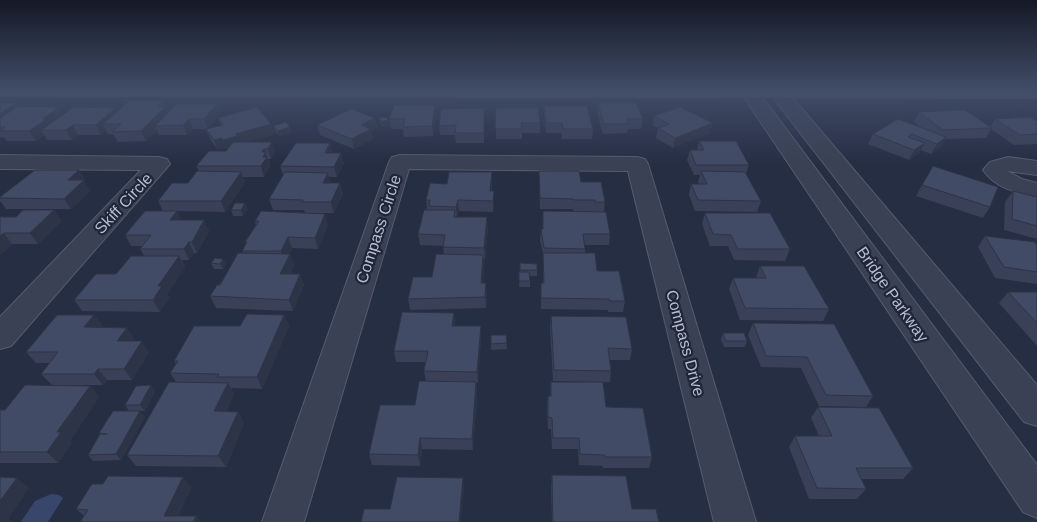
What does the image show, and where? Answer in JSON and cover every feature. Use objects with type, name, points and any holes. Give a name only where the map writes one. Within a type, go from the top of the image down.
[{"type":"street","name":"Bridge Parkway","points":[[778,114],[1037,498]]},
{"type":"street","points":[[782,114],[1037,412]]},
{"type":"street","name":"Skiff Circle","points":[[0,162],[159,164],[0,337]]},
{"type":"street","name":"Compass Circle","points":[[283,522],[400,162],[637,164]]},
{"type":"street","name":"Compass Drive","points":[[637,164],[735,522]]},
{"type":"street","points":[[1037,168],[1005,164],[998,166],[994,170],[1010,182],[1037,190]]},
{"type":"water","points":[[51,494],[59,495],[63,498],[48,522],[21,522],[35,501]]},
{"type":"building","points":[[6,114],[49,114],[43,119],[47,119],[29,131],[0,131],[5,127],[0,127],[0,118]]},
{"type":"building","points":[[63,114],[108,114],[96,125],[73,125],[66,130],[41,130]]},
{"type":"building","points":[[114,114],[158,114],[141,131],[112,132],[121,124],[103,124]]},
{"type":"building","points":[[166,114],[208,114],[204,119],[189,119],[183,125],[155,126]]},
{"type":"building","points":[[231,114],[263,114],[271,124],[236,134],[237,136],[223,140],[222,138],[214,140],[206,129],[223,125],[218,118]]},
{"type":"building","points":[[340,114],[365,114],[375,118],[361,125],[371,129],[352,139],[317,125]]},
{"type":"building","points":[[391,114],[434,114],[432,126],[403,127],[405,119],[389,119]]},
{"type":"building","points":[[440,114],[484,114],[484,133],[455,133],[456,125],[439,126]]},
{"type":"building","points":[[496,114],[539,114],[540,123],[521,123],[522,129],[495,129]]},
{"type":"building","points":[[545,114],[589,114],[593,129],[563,129],[562,123],[546,123]]},
{"type":"building","points":[[601,114],[641,114],[643,119],[627,119],[628,124],[604,124]]},
{"type":"building","points":[[695,114],[713,123],[675,138],[658,128],[669,124],[654,116]]},
{"type":"building","points":[[922,114],[972,114],[992,128],[943,130]]},
{"type":"building","points":[[386,117],[388,120],[382,122],[379,118]]},
{"type":"building","points":[[1030,117],[1037,121],[1037,134],[1020,135],[995,119]]},
{"type":"building","points":[[898,119],[946,137],[937,144],[912,134],[908,137],[925,143],[914,150],[873,134]]},
{"type":"building","points":[[286,122],[290,127],[278,131],[273,126]]},
{"type":"building","points":[[699,141],[736,141],[749,165],[696,165],[690,150],[704,150]]},
{"type":"building","points":[[233,142],[272,142],[268,149],[264,149],[262,152],[266,152],[263,157],[267,157],[261,166],[196,166],[209,151],[226,151]]},
{"type":"building","points":[[296,143],[330,143],[325,153],[341,153],[334,167],[280,166]]},
{"type":"building","points":[[933,166],[998,187],[990,207],[922,185]]},
{"type":"building","points":[[35,170],[79,170],[68,180],[84,180],[64,199],[0,198]]},
{"type":"building","points":[[197,171],[241,172],[221,201],[158,201],[172,183],[188,183]]},
{"type":"building","points":[[539,171],[579,171],[581,182],[601,182],[605,202],[540,198]]},
{"type":"building","points":[[701,171],[745,172],[761,201],[698,200],[691,184],[707,184]]},
{"type":"building","points":[[285,172],[328,173],[323,183],[340,183],[331,202],[269,199]]},
{"type":"building","points":[[449,172],[492,172],[490,191],[494,191],[493,201],[458,200],[456,207],[429,206],[430,200],[426,200],[430,183],[447,184]]},
{"type":"building","points":[[1013,191],[1037,197],[1037,226],[1012,219]]},
{"type":"building","points":[[235,203],[245,203],[241,210],[231,210]]},
{"type":"building","points":[[23,210],[54,210],[30,233],[4,233],[0,236],[0,217],[16,217]]},
{"type":"building","points":[[424,210],[455,210],[454,217],[487,217],[484,248],[443,247],[445,235],[418,234]]},
{"type":"building","points":[[145,211],[177,211],[170,220],[204,220],[192,242],[189,242],[184,249],[140,249],[151,235],[125,235]]},
{"type":"building","points":[[261,211],[325,214],[315,238],[288,237],[281,251],[242,251],[247,242],[245,242],[259,221],[255,221]]},
{"type":"building","points":[[543,211],[606,212],[610,234],[583,234],[585,249],[544,248],[541,229],[543,229]]},
{"type":"building","points":[[705,213],[770,213],[790,249],[738,249],[731,235],[713,234]]},
{"type":"building","points":[[985,236],[1035,242],[1037,246],[1037,272],[1004,267]]},
{"type":"building","points":[[238,253],[290,254],[280,274],[300,274],[289,300],[210,296],[217,285],[220,285]]},
{"type":"building","points":[[543,253],[595,253],[597,271],[619,271],[625,301],[541,298],[541,283],[544,283]]},
{"type":"building","points":[[436,254],[483,255],[481,283],[486,283],[485,297],[408,299],[413,277],[432,277]]},
{"type":"building","points":[[131,256],[179,256],[158,286],[162,286],[153,300],[74,300],[96,274],[116,274]]},
{"type":"building","points":[[215,258],[223,259],[220,264],[211,263]]},
{"type":"building","points":[[520,263],[537,264],[537,270],[520,270]]},
{"type":"building","points":[[760,266],[804,266],[829,309],[745,308],[733,278],[766,278]]},
{"type":"building","points":[[519,272],[529,272],[530,281],[519,281]]},
{"type":"building","points":[[1008,292],[1037,292],[1037,323]]},
{"type":"building","points":[[402,312],[454,313],[452,326],[481,326],[477,372],[424,371],[428,351],[394,351]]},
{"type":"building","points":[[247,314],[284,315],[257,377],[217,377],[219,374],[170,373],[178,361],[174,361],[194,326],[240,326]]},
{"type":"building","points":[[57,315],[94,315],[84,327],[127,328],[117,341],[142,341],[124,369],[98,369],[94,374],[41,374],[58,352],[26,352]]},
{"type":"building","points":[[551,316],[626,317],[632,349],[608,348],[611,371],[554,370]]},
{"type":"building","points":[[753,323],[834,324],[873,396],[826,395],[807,357],[766,356]]},
{"type":"building","points":[[723,333],[744,333],[747,341],[726,341]]},
{"type":"building","points":[[491,335],[506,335],[507,343],[491,344]]},
{"type":"building","points":[[419,381],[476,382],[472,439],[420,438],[418,455],[369,454],[380,405],[415,405]]},
{"type":"building","points":[[169,382],[228,383],[214,411],[238,412],[218,456],[127,455]]},
{"type":"building","points":[[551,382],[603,382],[606,407],[643,408],[652,457],[605,457],[605,455],[580,454],[579,438],[553,438],[552,418],[548,417],[548,396],[551,396]]},
{"type":"building","points":[[25,385],[90,386],[57,432],[61,432],[47,452],[0,452],[0,410],[5,410]]},
{"type":"building","points":[[151,385],[140,405],[125,405],[136,386]]},
{"type":"building","points":[[818,407],[879,408],[913,468],[856,468],[866,489],[817,488],[795,436],[832,436]]},
{"type":"building","points":[[113,411],[140,411],[116,454],[88,455],[100,434],[107,434],[99,433]]},
{"type":"building","points":[[552,475],[626,476],[632,509],[656,509],[659,522],[553,522]]},
{"type":"building","points":[[108,476],[183,477],[164,516],[196,516],[193,522],[80,522],[88,510],[76,509],[92,484],[103,484]]},
{"type":"building","points":[[0,477],[17,478],[0,501]]},
{"type":"building","points":[[397,477],[463,478],[459,522],[361,522],[364,509],[390,509]]}]
